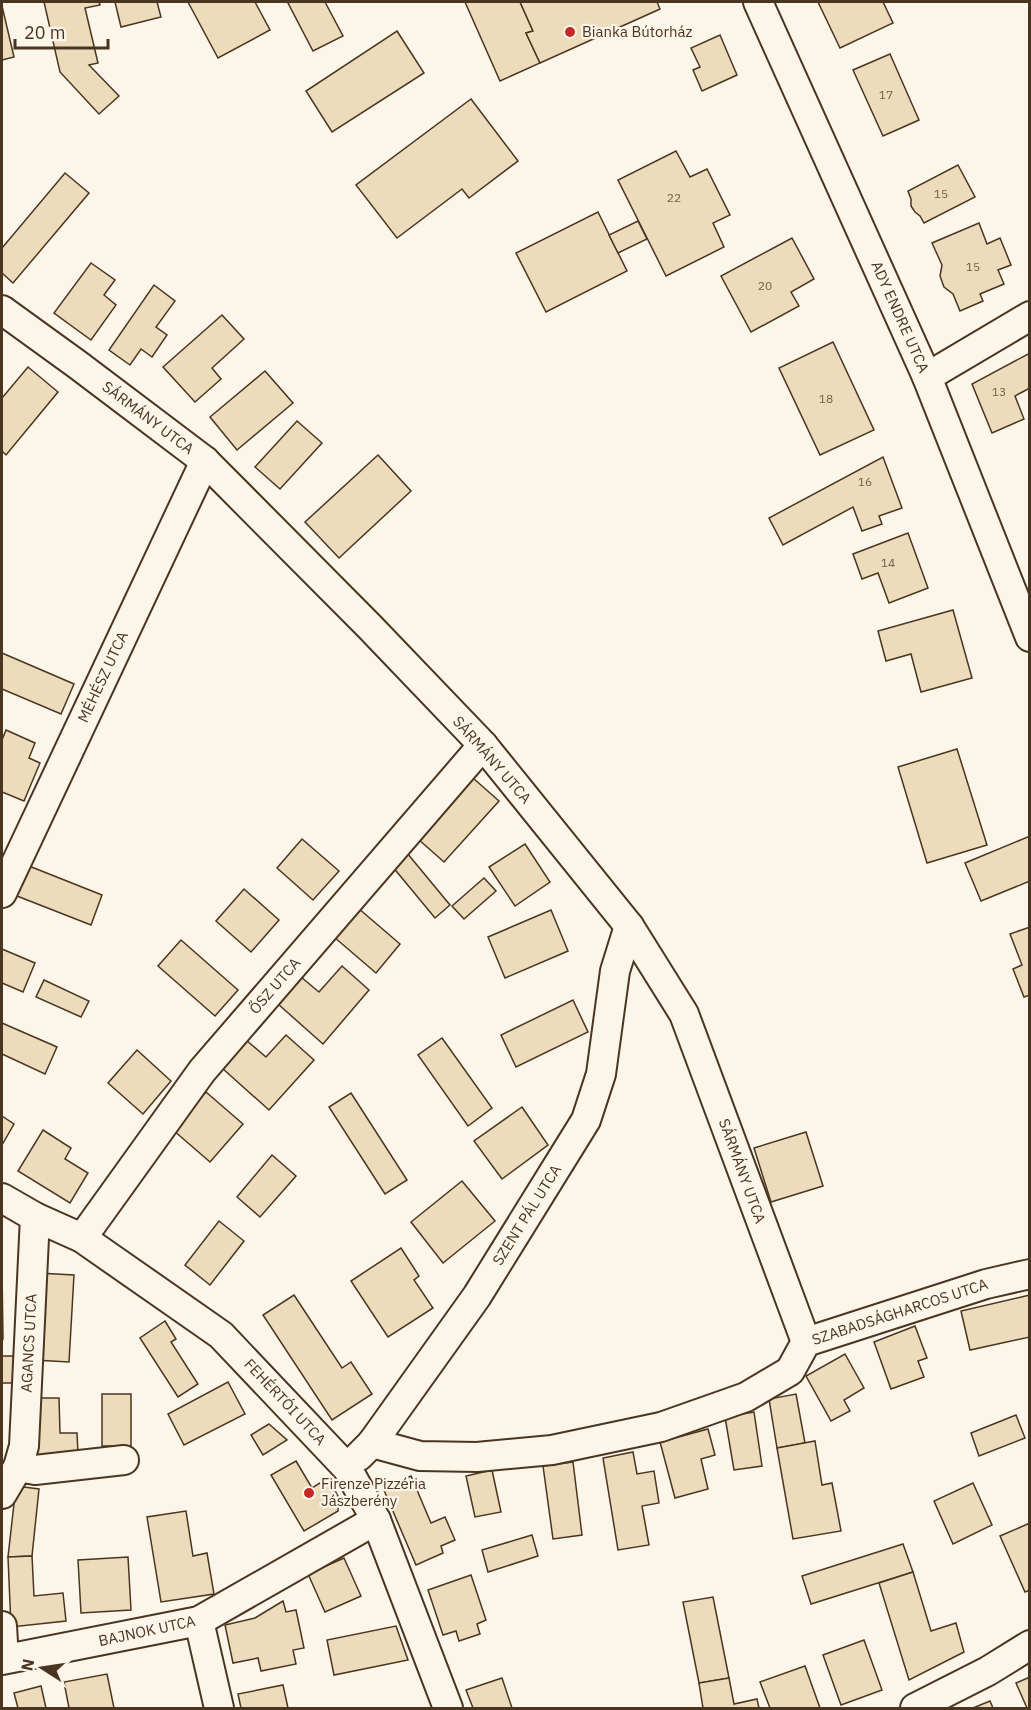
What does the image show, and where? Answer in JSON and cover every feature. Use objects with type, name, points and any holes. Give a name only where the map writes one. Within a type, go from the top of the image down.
[{"type":"street","name":"ADY ENDRE UTCA","points":[[758,2],[927,376],[1029,637]]},
{"type":"street","name":"SÁRMÁNY UTCA","points":[[2,310],[205,461],[369,626],[483,746],[629,926],[684,1014],[806,1342]]},
{"type":"street","points":[[927,376],[1029,316]]},
{"type":"street","name":"MÉHÉSZ UTCA","points":[[2,893],[205,461]]},
{"type":"street","name":"ŐSZ UTCA","points":[[82,1238],[202,1071],[483,746]]},
{"type":"street","name":"SZENT PÁL UTCA","points":[[347,1468],[372,1443],[477,1296],[586,1120],[601,1074],[615,971],[629,926]]},
{"type":"street","name":"FEHÉRTÓI UTCA","points":[[2,1198],[35,1217],[82,1238],[221,1335],[347,1468],[376,1520],[448,1708]]},
{"type":"street","name":"AGANCS UTCA","points":[[2,1494],[18,1467],[24,1446],[35,1217]]},
{"type":"street","name":"SZABADSÁGHARCOS UTCA","points":[[372,1443],[420,1456],[477,1457],[552,1450],[661,1427],[746,1397],[790,1371],[806,1342],[986,1284],[1029,1274]]},
{"type":"street","points":[[18,1467],[35,1470],[124,1460]]},
{"type":"street","name":"BAJNOK UTCA","points":[[3,1659],[199,1621],[376,1520]]},
{"type":"street","points":[[199,1621],[219,1708]]},
{"type":"street","points":[[2,1626],[3,1659]]},
{"type":"street","points":[[915,1708],[988,1671],[1029,1645]]},
{"type":"building","points":[[44,2],[99,2],[100,5],[85,8],[98,63],[89,65],[119,96],[99,114],[60,72]]},
{"type":"building","points":[[115,2],[157,2],[161,17],[121,27]]},
{"type":"building","points":[[188,2],[255,2],[270,30],[218,58]]},
{"type":"building","points":[[325,2],[343,36],[313,51],[288,3]]},
{"type":"building","points":[[465,2],[520,2],[533,31],[526,33],[540,63],[500,81]]},
{"type":"building","name":"Bianka Bútorház","points":[[520,2],[657,2],[660,9],[540,63],[526,33],[533,31]]},
{"type":"building","points":[[818,2],[883,2],[893,23],[840,48]]},
{"type":"building","points":[[2,6],[14,57],[2,60]]},
{"type":"building","points":[[397,31],[424,73],[332,132],[306,91]]},
{"type":"building","points":[[720,35],[737,75],[702,91],[693,70],[700,67],[691,48]]},
{"type":"building","points":[[890,54],[919,120],[883,136],[853,70]]},
{"type":"building","points":[[471,99],[518,161],[469,198],[462,189],[397,238],[356,185]]},
{"type":"building","points":[[676,151],[690,177],[707,169],[730,215],[713,223],[724,247],[666,276],[618,180]]},
{"type":"building","points":[[958,165],[975,197],[924,223],[911,206],[908,191]]},
{"type":"building","points":[[65,173],[89,193],[13,283],[2,273],[2,248]]},
{"type":"building","points":[[598,212],[627,271],[546,312],[516,253]]},
{"type":"building","points":[[638,221],[647,239],[618,253],[609,235]]},
{"type":"building","points":[[979,223],[987,244],[1000,238],[1011,265],[998,270],[1004,284],[980,294],[983,301],[960,311],[953,294],[944,287],[940,276],[942,265],[932,243]]},
{"type":"building","points":[[792,238],[814,279],[791,292],[799,306],[751,332],[721,276]]},
{"type":"building","points":[[91,263],[115,280],[104,295],[116,305],[91,340],[54,313]]},
{"type":"building","points":[[154,285],[175,301],[156,327],[167,335],[152,357],[141,349],[130,365],[109,350]]},
{"type":"building","points":[[222,315],[244,339],[212,368],[221,379],[195,402],[163,367]]},
{"type":"building","points":[[833,342],[874,430],[820,455],[779,368]]},
{"type":"building","points":[[1030,353],[1030,388],[1015,396],[1024,419],[992,433],[972,384]]},
{"type":"building","points":[[28,367],[58,392],[6,455],[2,451],[2,398]]},
{"type":"building","points":[[265,371],[293,403],[237,450],[210,417]]},
{"type":"building","points":[[297,421],[322,443],[280,489],[255,467]]},
{"type":"building","points":[[378,455],[411,491],[339,558],[305,522]]},
{"type":"building","points":[[883,457],[902,508],[879,516],[882,524],[862,531],[853,507],[783,545],[769,518]]},
{"type":"building","points":[[908,533],[928,588],[889,603],[878,573],[862,579],[853,554]]},
{"type":"building","points":[[953,610],[972,678],[921,692],[911,654],[886,661],[878,631]]},
{"type":"building","points":[[2,653],[74,684],[61,714],[2,689]]},
{"type":"building","points":[[6,730],[35,743],[29,758],[40,763],[24,801],[2,792],[2,740]]},
{"type":"building","points":[[957,749],[987,845],[927,863],[898,767]]},
{"type":"building","points":[[473,778],[499,801],[444,862],[418,839]]},
{"type":"building","points":[[1030,836],[1030,881],[981,901],[965,863]]},
{"type":"building","points":[[302,839],[339,871],[313,900],[277,868]]},
{"type":"building","points":[[525,844],[550,882],[515,906],[489,867]]},
{"type":"building","points":[[407,853],[450,905],[435,918],[392,866]]},
{"type":"building","points":[[29,866],[102,895],[91,925],[17,896]]},
{"type":"building","points":[[484,878],[496,891],[464,919],[452,906]]},
{"type":"building","points":[[244,889],[279,920],[251,952],[216,921]]},
{"type":"building","points":[[358,908],[400,944],[376,973],[334,937]]},
{"type":"building","points":[[551,910],[568,951],[505,978],[488,937]]},
{"type":"building","points":[[1030,927],[1030,995],[1024,997],[1013,969],[1022,965],[1010,934]]},
{"type":"building","points":[[181,940],[238,990],[215,1016],[158,966]]},
{"type":"building","points":[[2,949],[35,963],[23,992],[2,983]]},
{"type":"building","points":[[342,966],[369,990],[323,1044],[278,1004],[301,977],[319,992]]},
{"type":"building","points":[[44,980],[89,1001],[81,1017],[36,997]]},
{"type":"building","points":[[573,1000],[588,1032],[516,1067],[501,1035]]},
{"type":"building","points":[[2,1023],[57,1047],[45,1074],[2,1054]]},
{"type":"building","points":[[286,1035],[314,1060],[269,1110],[222,1068],[246,1040],[266,1057]]},
{"type":"building","points":[[442,1038],[492,1108],[468,1126],[418,1055]]},
{"type":"building","points":[[137,1050],[171,1081],[143,1114],[108,1083]]},
{"type":"building","points":[[206,1092],[243,1124],[210,1162],[173,1130]]},
{"type":"building","points":[[351,1093],[407,1180],[385,1194],[329,1107]]},
{"type":"building","points":[[522,1107],[548,1145],[502,1179],[474,1141]]},
{"type":"building","points":[[2,1116],[14,1124],[2,1145]]},
{"type":"building","points":[[43,1130],[71,1148],[65,1159],[88,1173],[70,1203],[18,1171]]},
{"type":"building","points":[[806,1132],[823,1186],[771,1202],[754,1148]]},
{"type":"building","points":[[272,1155],[296,1176],[260,1217],[237,1197]]},
{"type":"building","points":[[462,1181],[495,1221],[443,1263],[411,1222]]},
{"type":"building","points":[[219,1221],[244,1241],[210,1285],[185,1265]]},
{"type":"building","points":[[401,1248],[419,1276],[414,1280],[433,1308],[388,1337],[351,1281]]},
{"type":"building","points":[[2,1269],[3,1339],[2,1339]]},
{"type":"building","points":[[38,1273],[74,1275],[69,1362],[34,1360]]},
{"type":"building","points":[[294,1295],[342,1368],[351,1362],[372,1394],[332,1420],[263,1315]]},
{"type":"building","points":[[1030,1295],[1030,1337],[970,1350],[961,1311]]},
{"type":"building","points":[[165,1321],[176,1339],[171,1342],[198,1384],[178,1397],[140,1338]]},
{"type":"building","points":[[915,1326],[927,1358],[918,1361],[924,1377],[891,1389],[874,1342]]},
{"type":"building","points":[[845,1354],[864,1388],[844,1400],[850,1411],[831,1421],[806,1376]]},
{"type":"building","points":[[2,1356],[14,1356],[13,1383],[2,1383]]},
{"type":"building","points":[[228,1382],[245,1414],[184,1445],[168,1414]]},
{"type":"building","points":[[102,1394],[131,1394],[131,1446],[102,1446]]},
{"type":"building","points":[[796,1394],[805,1443],[777,1448],[769,1399]]},
{"type":"building","points":[[33,1398],[59,1398],[60,1433],[77,1433],[78,1454],[35,1456]]},
{"type":"building","points":[[754,1412],[762,1466],[734,1470],[725,1417]]},
{"type":"building","points":[[1016,1415],[1025,1438],[979,1456],[971,1433]]},
{"type":"building","points":[[269,1424],[287,1440],[263,1455],[251,1435]]},
{"type":"building","points":[[708,1429],[715,1455],[701,1459],[708,1489],[675,1498],[660,1442]]},
{"type":"building","points":[[815,1441],[822,1485],[832,1483],[841,1531],[793,1539],[777,1448]]},
{"type":"building","points":[[633,1452],[637,1474],[654,1471],[659,1503],[642,1506],[649,1545],[618,1550],[603,1458]]},
{"type":"building","name":"Firenze Pizzéria Jászberény","points":[[296,1461],[312,1488],[328,1478],[339,1498],[338,1511],[304,1531],[271,1475]]},
{"type":"building","points":[[573,1462],[582,1535],[553,1539],[543,1466]]},
{"type":"building","points":[[492,1470],[501,1512],[475,1517],[466,1476]]},
{"type":"building","points":[[411,1476],[431,1523],[445,1517],[455,1540],[441,1546],[443,1553],[416,1565],[383,1488]]},
{"type":"building","points":[[973,1483],[992,1525],[953,1544],[934,1501]]},
{"type":"building","points":[[16,1486],[39,1489],[32,1556],[8,1557]]},
{"type":"building","points":[[186,1511],[193,1556],[207,1553],[214,1594],[161,1602],[147,1517]]},
{"type":"building","points":[[1030,1523],[1030,1590],[1025,1592],[1000,1536]]},
{"type":"building","points":[[532,1535],[538,1556],[488,1572],[482,1550]]},
{"type":"building","points":[[903,1544],[913,1572],[811,1604],[802,1576]]},
{"type":"building","points":[[32,1556],[34,1596],[63,1593],[66,1621],[11,1627],[8,1557]]},
{"type":"building","points":[[128,1557],[131,1610],[81,1613],[78,1560]]},
{"type":"building","points":[[344,1558],[361,1596],[325,1612],[308,1574]]},
{"type":"building","points":[[913,1572],[931,1631],[956,1623],[964,1652],[909,1680],[879,1583]]},
{"type":"building","points":[[471,1575],[486,1620],[477,1624],[480,1634],[459,1641],[456,1631],[443,1635],[428,1590]]},
{"type":"building","points":[[713,1597],[729,1678],[699,1683],[683,1602]]},
{"type":"building","points":[[283,1601],[286,1612],[296,1610],[304,1648],[293,1650],[296,1664],[261,1671],[258,1658],[233,1663],[225,1625],[255,1618]]},
{"type":"building","points":[[396,1626],[408,1660],[334,1675],[327,1640]]},
{"type":"building","points":[[864,1640],[882,1690],[841,1705],[823,1655]]},
{"type":"building","points":[[805,1666],[820,1708],[770,1708],[760,1682]]},
{"type":"building","points":[[107,1674],[114,1708],[69,1708],[64,1682]]},
{"type":"building","points":[[1030,1677],[1030,1708],[1027,1708],[1016,1683]]},
{"type":"building","points":[[502,1678],[512,1708],[473,1708],[466,1690]]},
{"type":"building","points":[[729,1678],[734,1704],[757,1699],[759,1708],[703,1708],[699,1683]]},
{"type":"building","points":[[283,1685],[288,1708],[241,1708],[238,1694]]},
{"type":"building","points":[[41,1686],[46,1708],[18,1708],[14,1693]]},
{"type":"building","points":[[990,1701],[993,1708],[973,1708]]},
{"type":"place","name":"Bianka Bútorház","points":[[570,32]]},
{"type":"place","name":"Firenze Pizzéria Jászberény","points":[[309,1493]]}]
